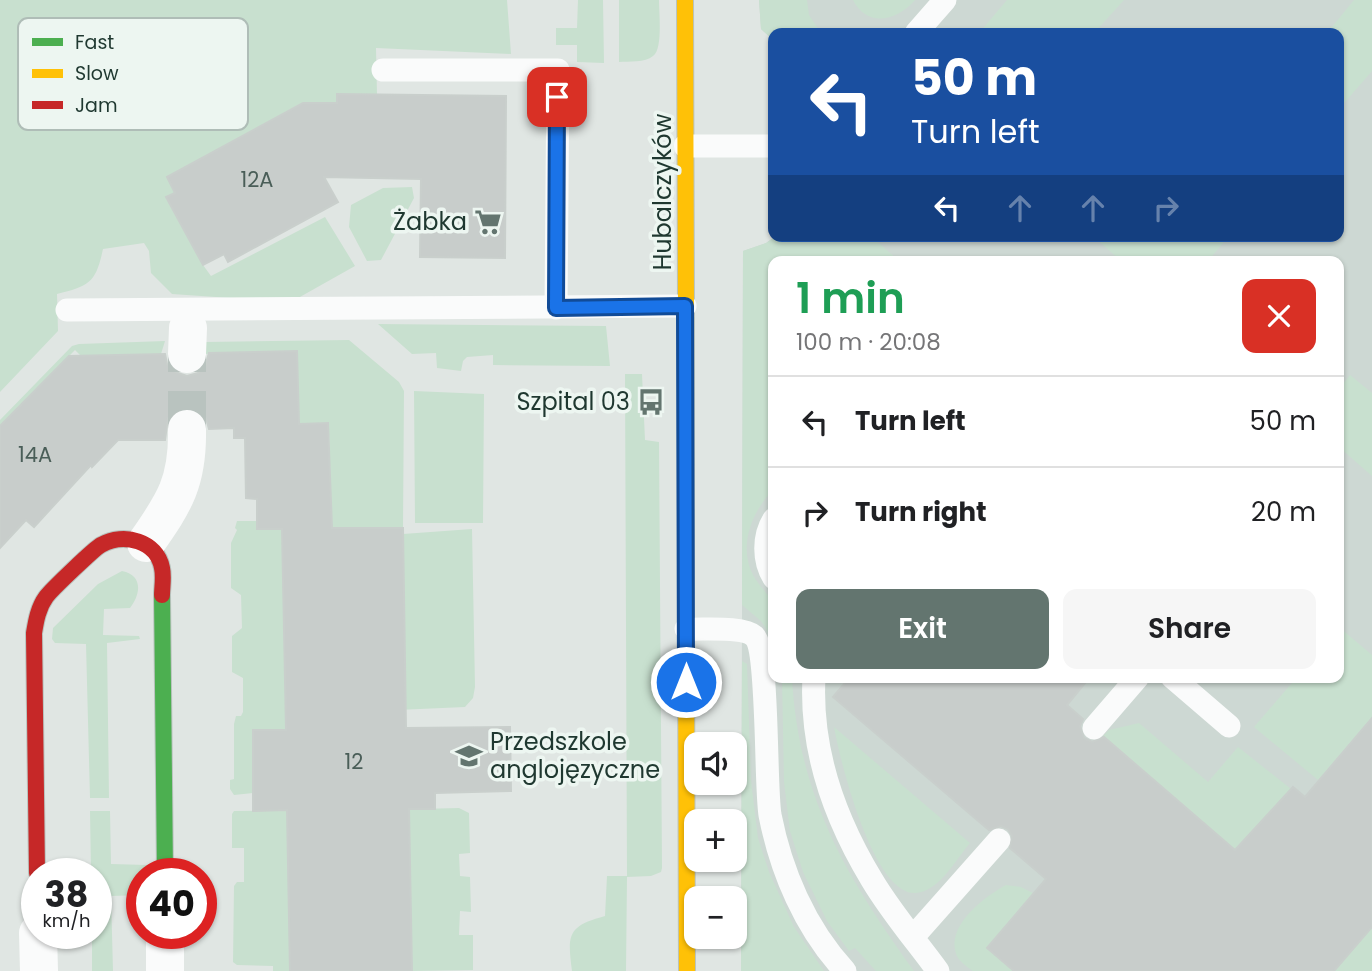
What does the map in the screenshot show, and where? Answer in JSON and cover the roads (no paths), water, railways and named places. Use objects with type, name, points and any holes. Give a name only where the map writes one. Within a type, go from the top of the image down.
[{"type":"street","name":"Hubalczyków","points":[[685,0],[687,971]]},
{"type":"street","points":[[146,543],[172,507],[182,484],[187,429]]},
{"type":"street","points":[[37,858],[36,618],[46,597],[101,545],[118,540],[146,543],[155,550],[162,568],[165,858]]},
{"type":"street","points":[[38,949],[39,971]]},
{"type":"street","points":[[165,949],[165,971]]},
{"type":"lane","points":[[920,28],[945,0]]},
{"type":"lane","points":[[383,70],[558,70],[556,308]]},
{"type":"lane","points":[[685,146],[768,146]]},
{"type":"lane","points":[[68,310],[685,306]]},
{"type":"lane","points":[[768,533],[765,551],[768,565]]},
{"type":"lane","points":[[686,629],[742,631],[752,634],[758,642],[762,654],[765,741],[770,811],[775,838],[795,894],[811,926],[845,971]]},
{"type":"lane","points":[[814,683],[814,720],[821,756],[839,817],[873,881],[938,971]]},
{"type":"lane","points":[[1094,728],[1133,683]]},
{"type":"lane","points":[[1179,683],[1229,726]]},
{"type":"lane","points":[[913,937],[999,840]]},
{"type":"tunnel","points":[[187,354],[187,429]]},
{"type":"place","name":"Żabka","points":[[488,222]]},
{"type":"place","name":"Szpital 03","points":[[651,402]]},
{"type":"place","name":"Przedszkole anglojęzyczne","points":[[469,756]]}]
